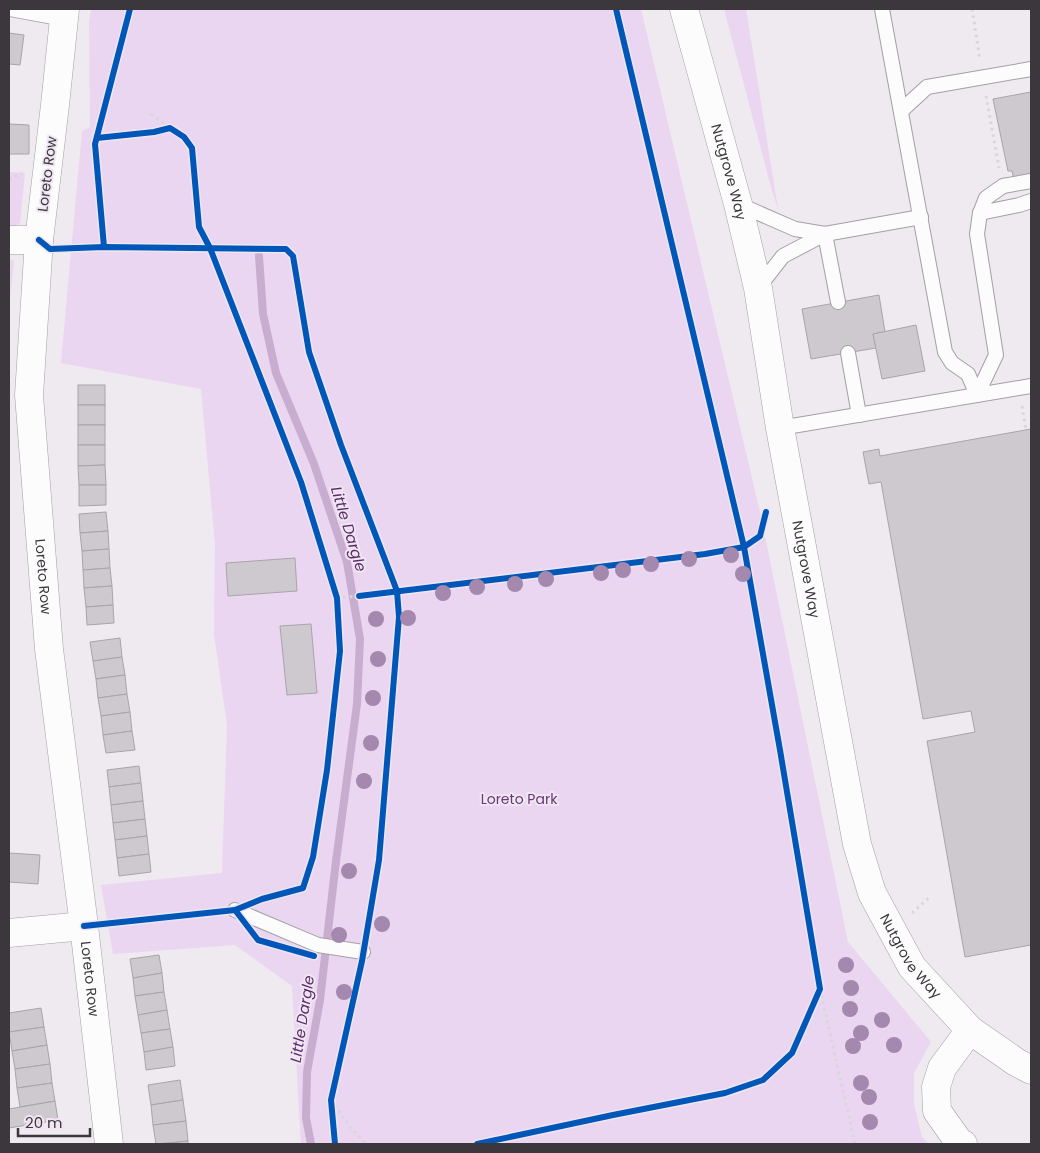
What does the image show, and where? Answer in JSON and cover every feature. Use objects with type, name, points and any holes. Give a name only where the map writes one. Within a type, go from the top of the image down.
[{"type":"street","name":"Nutgrove Way","points":[[684,9],[738,204],[758,288],[780,428],[857,844],[872,893],[912,967],[970,1030],[1016,1062],[1031,1070]]},
{"type":"street","points":[[699,9],[703,75]]},
{"type":"street","name":"Loreto Row","points":[[64,14],[56,105],[39,240],[29,395],[49,650],[109,1144]]},
{"type":"street","points":[[9,240],[39,240]]},
{"type":"street","points":[[9,933],[84,926]]},
{"type":"street","points":[[963,1144],[959,1142],[937,1111],[936,1087],[942,1068],[970,1030]]},
{"type":"lane","points":[[10,9],[64,14]]},
{"type":"lane","points":[[882,9],[945,352],[952,363],[968,374],[977,395]]},
{"type":"lane","points":[[901,111],[927,87],[1031,69]]},
{"type":"lane","points":[[977,395],[996,355],[977,234],[980,213],[986,198],[1003,186],[1031,181]]},
{"type":"lane","points":[[980,213],[1031,201]]},
{"type":"lane","points":[[738,204],[795,229],[825,234]]},
{"type":"lane","points":[[758,288],[783,256],[825,234],[921,217]]},
{"type":"lane","points":[[825,234],[838,302]]},
{"type":"lane","points":[[848,353],[859,415]]},
{"type":"lane","points":[[780,428],[1031,386]]},
{"type":"lane","points":[[236,910],[318,946],[363,952]]},
{"type":"path","points":[[150,114],[177,133]]},
{"type":"path","points":[[162,130],[170,128]]},
{"type":"path","points":[[334,589],[337,607]]},
{"type":"path","points":[[337,598],[368,594]]},
{"type":"path","points":[[907,917],[931,896]]},
{"type":"path","points":[[818,980],[855,1144]]},
{"type":"path","points":[[816,997],[820,990]]},
{"type":"path","points":[[332,1118],[331,1100],[333,1090]]},
{"type":"path","points":[[331,1100],[351,1128],[366,1144]]},
{"type":"green space","name":"Loreto Park","points":[[91,9],[641,9],[760,512],[848,942],[931,1042],[914,1073],[914,1104],[922,1137],[929,1144],[301,1144],[292,986],[235,945],[113,954],[101,885],[222,873],[227,725],[214,634],[215,545],[201,389],[61,363],[82,131],[90,127],[89,22]]},
{"type":"green space","points":[[724,9],[746,9],[778,209],[772,191]]},
{"type":"green space","points":[[9,172],[25,173],[20,224],[9,228]]},
{"type":"green space","points":[[9,259],[14,261],[9,309]]},
{"type":"building","points":[[9,33],[24,35],[20,65],[9,64]]},
{"type":"building","points":[[1031,92],[1031,177],[1014,180],[1012,171],[1008,171],[993,99]]},
{"type":"building","points":[[9,124],[29,125],[29,154],[9,154]]},
{"type":"building","points":[[879,295],[885,332],[873,334],[876,348],[811,359],[802,309]]},
{"type":"building","points":[[916,325],[925,371],[882,379],[873,334]]},
{"type":"building","points":[[78,385],[105,385],[105,405],[78,405]]},
{"type":"building","points":[[78,405],[105,405],[105,425],[78,425]]},
{"type":"building","points":[[78,425],[105,425],[105,445],[78,445]]},
{"type":"building","points":[[1031,429],[1031,945],[965,957],[927,741],[975,732],[971,711],[923,719],[881,482],[869,484],[863,452],[879,449],[880,456]]},
{"type":"building","points":[[78,445],[105,445],[105,465],[78,466]]},
{"type":"building","points":[[105,465],[106,485],[79,485],[78,466]]},
{"type":"building","points":[[79,485],[106,485],[106,505],[79,506]]},
{"type":"building","points":[[106,512],[108,531],[80,533],[79,514]]},
{"type":"building","points":[[108,531],[109,549],[82,551],[80,533]]},
{"type":"building","points":[[109,549],[110,568],[83,570],[82,551]]},
{"type":"building","points":[[295,558],[297,591],[228,596],[226,563]]},
{"type":"building","points":[[110,568],[112,586],[84,588],[83,570]]},
{"type":"building","points":[[112,586],[113,605],[86,607],[84,588]]},
{"type":"building","points":[[113,605],[114,623],[87,625],[86,607]]},
{"type":"building","points":[[311,624],[317,693],[287,695],[280,626]]},
{"type":"building","points":[[120,638],[122,657],[93,661],[90,642]]},
{"type":"building","points":[[122,657],[125,675],[96,679],[93,661]]},
{"type":"building","points":[[125,675],[127,694],[98,698],[96,679]]},
{"type":"building","points":[[127,694],[130,712],[101,716],[98,698]]},
{"type":"building","points":[[130,712],[132,731],[103,735],[101,716]]},
{"type":"building","points":[[132,731],[135,750],[106,753],[103,735]]},
{"type":"building","points":[[139,766],[141,783],[109,787],[107,770]]},
{"type":"building","points":[[141,783],[143,801],[111,805],[109,787]]},
{"type":"building","points":[[143,801],[145,819],[113,823],[111,805]]},
{"type":"building","points":[[145,819],[147,836],[115,840],[113,823]]},
{"type":"building","points":[[147,836],[149,854],[117,858],[115,840]]},
{"type":"building","points":[[9,853],[40,855],[38,884],[9,882]]},
{"type":"building","points":[[149,854],[151,872],[119,876],[117,858]]},
{"type":"building","points":[[159,955],[162,973],[133,978],[130,959]]},
{"type":"building","points":[[162,973],[164,992],[135,996],[133,978]]},
{"type":"building","points":[[164,992],[167,1010],[138,1015],[135,996]]},
{"type":"building","points":[[41,1008],[44,1027],[9,1032],[9,1013]]},
{"type":"building","points":[[167,1010],[170,1029],[141,1033],[138,1015]]},
{"type":"building","points":[[44,1027],[47,1045],[12,1051],[9,1032]]},
{"type":"building","points":[[170,1029],[173,1047],[144,1052],[141,1033]]},
{"type":"building","points":[[47,1045],[50,1064],[15,1069],[12,1051]]},
{"type":"building","points":[[173,1047],[175,1066],[146,1070],[144,1052]]},
{"type":"building","points":[[50,1064],[52,1083],[17,1088],[15,1069]]},
{"type":"building","points":[[180,1080],[183,1100],[151,1105],[148,1085]]},
{"type":"building","points":[[52,1083],[55,1101],[20,1107],[17,1088]]},
{"type":"building","points":[[183,1100],[186,1121],[153,1125],[151,1105]]},
{"type":"building","points":[[55,1101],[58,1120],[9,1128],[9,1109]]},
{"type":"building","points":[[186,1121],[188,1141],[156,1144],[153,1125]]},
{"type":"building","points":[[188,1141],[188,1144],[162,1144]]},
{"type":"waterway","name":"Little Dargle","points":[[259,256],[263,314],[276,373],[314,464],[347,562],[360,639],[357,704],[320,1000],[307,1072],[306,1118],[311,1144]]},
{"type":"cycle path","points":[[104,247],[95,144],[130,9]]},
{"type":"cycle path","points":[[359,596],[705,554],[744,547],[616,9]]},
{"type":"cycle path","points":[[97,138],[154,132],[170,128],[184,137],[192,148],[199,227],[210,248],[301,482],[337,598],[340,651],[327,770],[313,857],[303,888],[262,899],[235,910]]},
{"type":"cycle path","points":[[39,240],[50,249],[104,247],[286,249],[293,256],[309,352],[341,445],[397,591],[399,617],[379,860],[362,961],[331,1100],[335,1144]]},
{"type":"cycle path","points":[[477,1144],[725,1093],[763,1080],[792,1053],[820,989],[744,547],[760,536],[766,512]]},
{"type":"cycle path","points":[[84,926],[235,910],[258,940],[314,956]]}]
